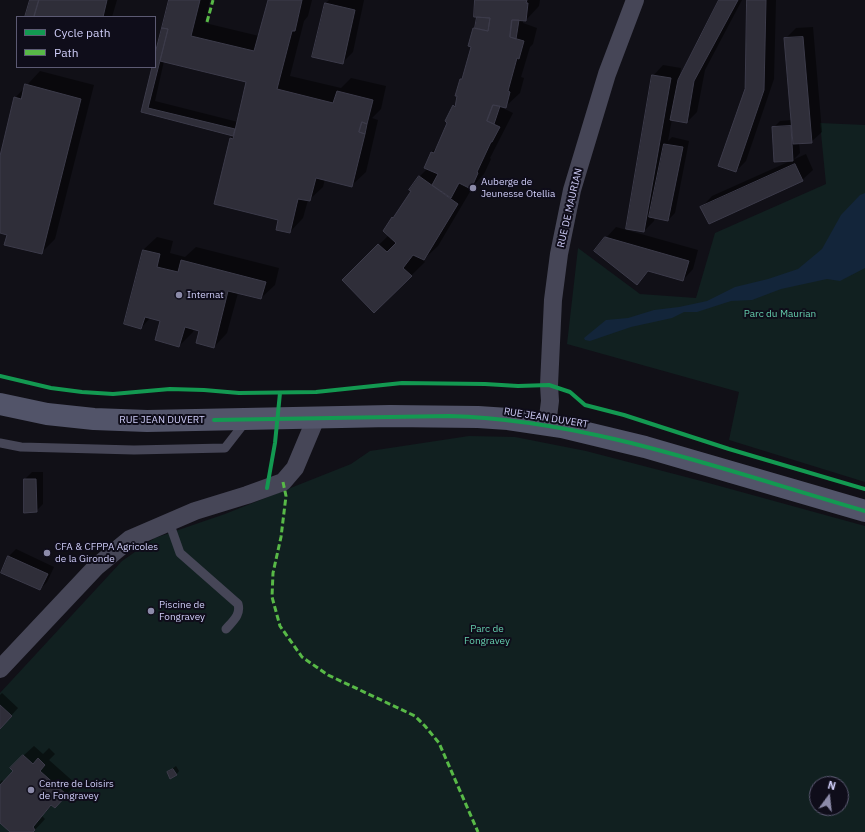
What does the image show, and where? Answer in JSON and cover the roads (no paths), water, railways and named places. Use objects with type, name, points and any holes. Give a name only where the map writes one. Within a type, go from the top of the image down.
[{"type":"street","name":"RUE DE MAURIAN","points":[[546,424],[550,401],[549,385],[553,300],[559,254],[572,190],[607,74],[635,0]]},
{"type":"street","name":"RUE JEAN DUVERT","points":[[0,404],[47,414],[94,419],[156,422],[390,416],[471,416],[546,424],[645,447],[865,511]]},
{"type":"street","points":[[0,669],[81,582],[112,552],[130,539],[218,503],[284,482],[295,468],[316,418]]},
{"type":"lane","points":[[0,443],[21,447],[134,450],[225,448],[248,419]]},
{"type":"lane","points":[[170,522],[176,546],[180,553],[238,604],[238,615],[226,629]]},
{"type":"water","points":[[865,193],[865,268],[840,281],[827,279],[781,289],[752,300],[731,301],[697,312],[684,312],[672,318],[631,327],[590,341],[585,340],[584,338],[606,320],[628,318],[654,310],[679,307],[707,301],[735,287],[768,279],[798,269],[822,249],[841,215],[860,195]]},
{"type":"place","name":"Auberge de Jeunesse Otellia","points":[[473,188]]},
{"type":"place","name":"Internat","points":[[179,295]]},
{"type":"place","name":"CFA & CFPPA Agricoles de la Gironde","points":[[47,553]]},
{"type":"place","name":"Piscine de Fongravey","points":[[151,611]]},
{"type":"place","name":"Centre de Loisirs de Fongravey","points":[[31,790]]},
{"type":"park label","name":"Parc du Maurian","points":[[780,314]]},
{"type":"park label","name":"Parc de Fongravey","points":[[487,634]]}]
